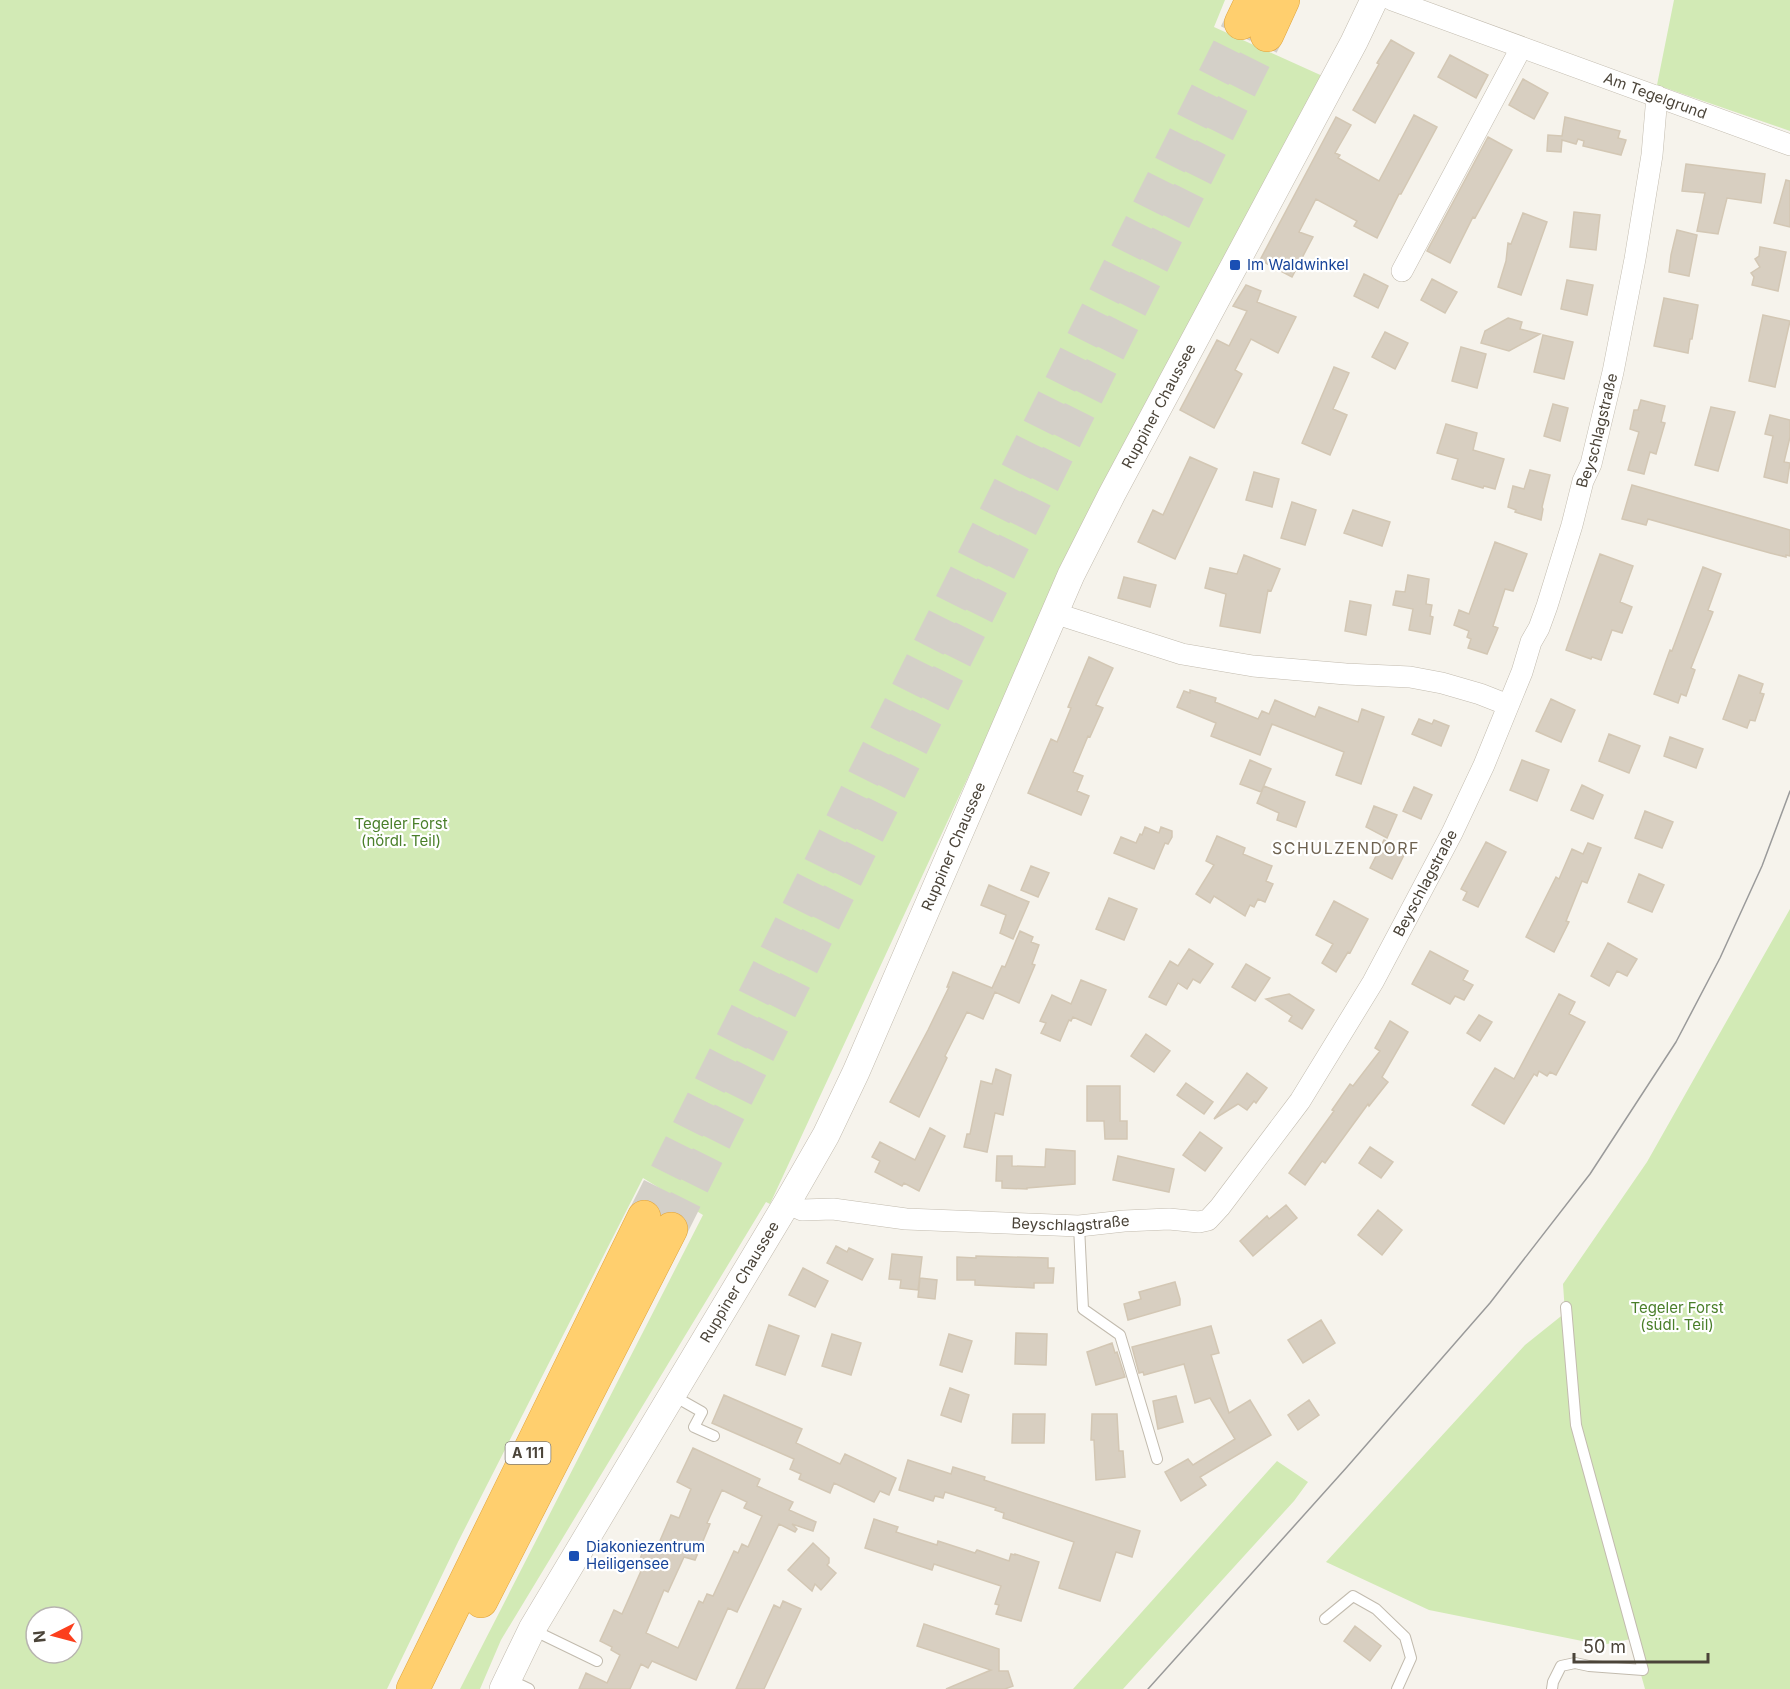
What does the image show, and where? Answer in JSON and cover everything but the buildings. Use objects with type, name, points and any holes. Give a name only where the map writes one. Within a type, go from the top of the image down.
[{"type":"highway","points":[[1253,19],[1283,0]]},
{"type":"highway","name":"A 111","points":[[413,1689],[657,1223],[438,1689]]},
{"type":"street","name":"Ruppiner Chaussee","points":[[513,1686],[532,1629],[826,1135],[856,1072],[1071,575],[1354,42],[1374,0]]},
{"type":"street","name":"Am Tegelgrund","points":[[1392,0],[1790,145]]},
{"type":"street","points":[[1402,271],[1521,48]]},
{"type":"street","name":"Beyschlagstraße","points":[[787,1203],[802,1210],[832,1209],[906,1219],[1079,1226],[1169,1219],[1199,1222],[1208,1220],[1220,1207],[1300,1101],[1373,982],[1452,833],[1484,765],[1522,672],[1531,642],[1547,606],[1583,481],[1591,464],[1613,372],[1635,260],[1652,154],[1657,96]]},
{"type":"street","points":[[1054,613],[1182,654],[1253,666],[1410,677],[1461,689],[1508,705]]},
{"type":"lane","points":[[1079,1226],[1083,1309],[1120,1335],[1156,1459]]},
{"type":"lane","points":[[1552,1689],[1553,1682],[1562,1666],[1575,1663],[1643,1670],[1576,1425],[1566,1307]]},
{"type":"lane","points":[[671,1394],[702,1412],[694,1427],[714,1436]]},
{"type":"lane","points":[[1324,1619],[1353,1596],[1376,1610],[1405,1637],[1412,1658],[1397,1689]]},
{"type":"lane","points":[[532,1629],[597,1661]]},
{"type":"green space","name":"Tegeler Forst (nördl. Teil)","points":[[0,0],[1225,0],[1214,27],[1327,78],[1072,553],[770,1204],[766,1202],[501,1640],[480,1689],[460,1689],[703,1215],[643,1178],[458,1542],[387,1689],[0,1689]]},
{"type":"green space","points":[[1674,0],[1790,0],[1790,131],[1657,85]]},
{"type":"green space","name":"Tegeler Forst (südl. Teil)","points":[[1790,909],[1790,1689],[1645,1689],[1631,1639],[1602,1645],[1429,1610],[1326,1562],[1525,1345],[1565,1313],[1563,1284],[1647,1162]]},
{"type":"green space","points":[[1277,1461],[1308,1482],[1294,1501],[1123,1689],[1073,1689]]},
{"type":"tunnel","points":[[644,1217],[1241,23]]},
{"type":"tunnel","points":[[671,1229],[1267,35]]},
{"type":"tram line","points":[[1148,1689],[1490,1303],[1590,1174],[1676,1042],[1720,958],[1762,866],[1790,791]]},
{"type":"place","name":"Im Waldwinkel","points":[[1235,265]]},
{"type":"place","name":"Diakoniezentrum Heiligensee","points":[[574,1556]]},
{"type":"district","name":"SCHULZENDORF","points":[[1346,848]]}]
